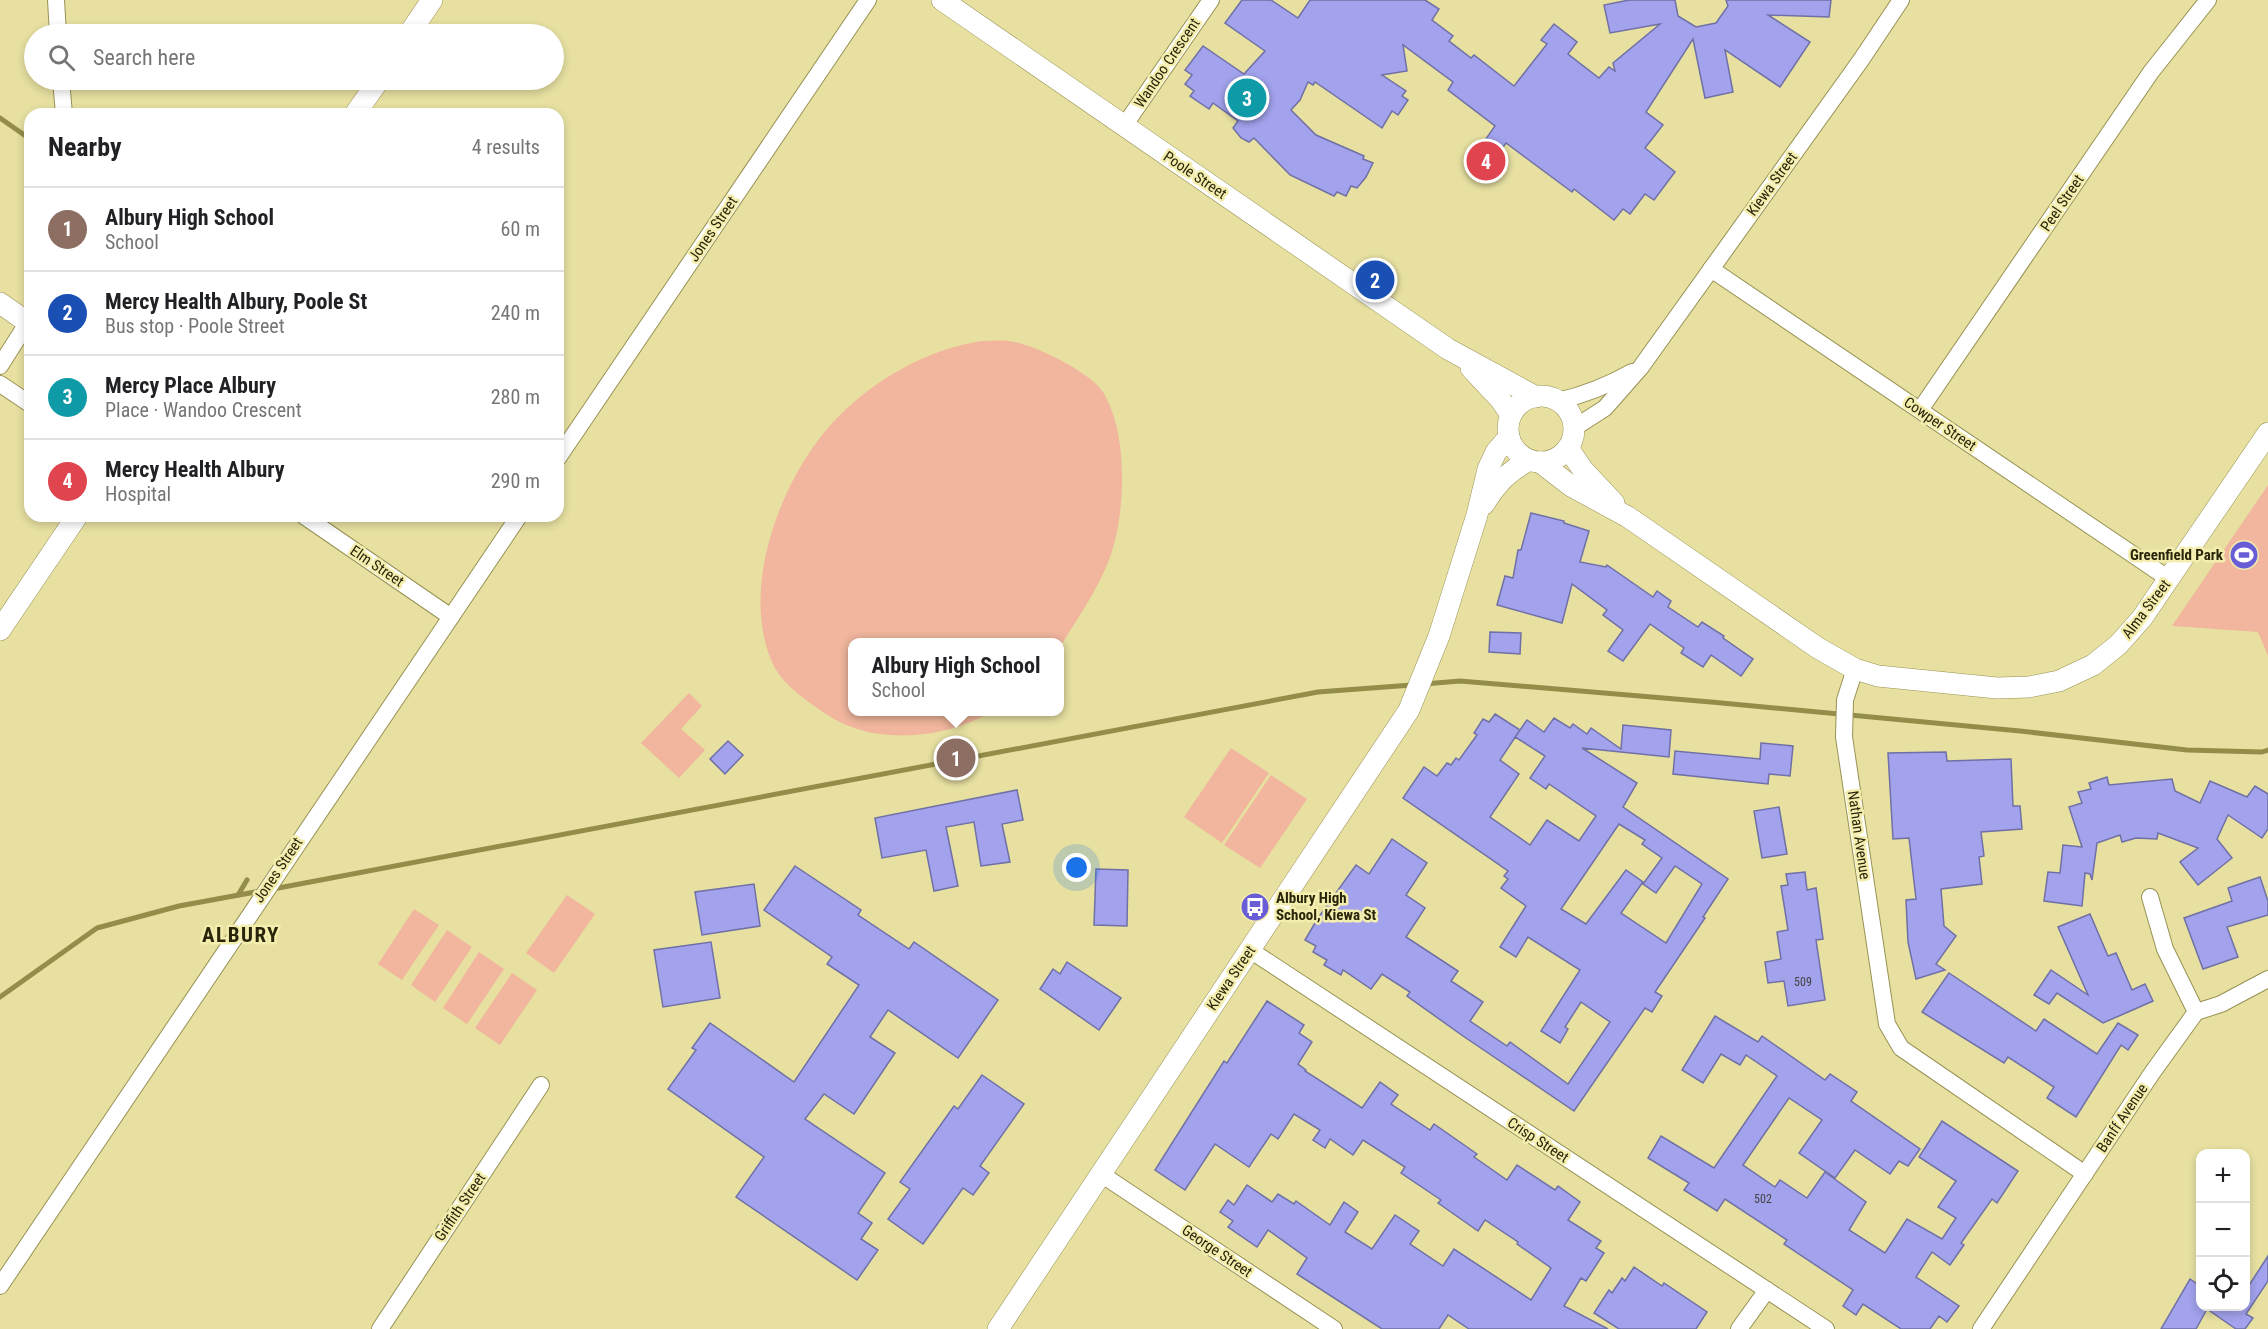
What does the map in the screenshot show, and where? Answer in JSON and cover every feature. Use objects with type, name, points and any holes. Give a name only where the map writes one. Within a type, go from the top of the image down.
[{"type":"street","points":[[56,0],[57,24]]},
{"type":"street","points":[[416,24],[432,0]]},
{"type":"street","name":"Jones Street","points":[[564,449],[868,0]]},
{"type":"street","name":"Poole Street","points":[[942,0],[1448,349],[1536,397]]},
{"type":"street","name":"Wandoo Crescent","points":[[1124,126],[1211,0]]},
{"type":"street","name":"Kiewa Street","points":[[1574,428],[1605,408],[1641,367],[1861,60],[1901,0]]},
{"type":"street","name":"Peel Street","points":[[1920,410],[2151,72],[2208,0]]},
{"type":"street","points":[[62,90],[63,108]]},
{"type":"street","points":[[359,108],[372,90]]},
{"type":"street","name":"Cowper Street","points":[[1712,269],[2169,579]]},
{"type":"street","points":[[0,303],[24,320]]},
{"type":"street","points":[[0,366],[24,330]]},
{"type":"street","name":"Poole Street","points":[[1448,349],[1486,382],[1511,415]]},
{"type":"street","name":"Kiewa Street","points":[[1557,401],[1581,396],[1605,387],[1641,367]]},
{"type":"street","points":[[0,384],[24,400]]},
{"type":"street","points":[[1535,461],[1551,461],[1561,456],[1573,438],[1572,417],[1566,408],[1547,397],[1526,400],[1517,406],[1511,415],[1508,426],[1509,436],[1513,447],[1520,455],[1535,461],[1571,486],[1628,517],[1818,648],[1855,669]]},
{"type":"street","name":"Alma Street","points":[[1855,669],[1878,676],[1997,688],[2029,687],[2059,681],[2093,665],[2118,645],[2142,618],[2268,433]]},
{"type":"street","name":"Kiewa Street","points":[[998,1329],[1396,731],[1430,661],[1477,514],[1488,470],[1496,452],[1509,436]]},
{"type":"street","points":[[1568,448],[1583,470],[1628,517]]},
{"type":"street","name":"Kiewa Street","points":[[1477,514],[1498,483],[1509,472],[1535,461]]},
{"type":"street","points":[[0,630],[72,522]]},
{"type":"street","name":"Elm Street","points":[[313,522],[451,616]]},
{"type":"street","name":"Jones Street","points":[[0,1286],[249,913],[515,522]]},
{"type":"street","name":"Nathan Avenue","points":[[1855,669],[1845,700],[1844,732],[1884,1012],[1893,1036],[1901,1048],[1922,1064],[2085,1174]]},
{"type":"street","points":[[2150,897],[2165,949],[2196,1012],[2221,1004],[2268,979]]},
{"type":"street","name":"Crisp Street","points":[[1250,950],[1826,1329]]},
{"type":"street","name":"Banff Avenue","points":[[1981,1329],[2196,1012]]},
{"type":"street","name":"Griffith Street","points":[[380,1329],[541,1086]]},
{"type":"street","name":"George Street","points":[[1101,1174],[1334,1329]]},
{"type":"street","points":[[1739,1329],[1767,1290]]},
{"type":"shaded area","points":[[981,341],[1008,341],[1031,347],[1074,368],[1103,392],[1111,409],[1121,452],[1121,499],[1115,542],[1093,594],[1064,641],[1064,638],[848,638],[848,716],[984,716],[964,725],[934,733],[888,735],[873,733],[829,716],[791,688],[772,662],[763,632],[760,600],[771,533],[783,501],[799,470],[816,442],[836,419],[867,391],[903,368],[961,345]]},
{"type":"shaded area","name":"Greenfield Park","points":[[2268,485],[2268,656],[2258,632],[2172,626]]},
{"type":"shaded area","points":[[689,693],[702,706],[681,729],[705,750],[679,778],[641,743]]},
{"type":"shaded area","points":[[1231,748],[1269,773],[1222,843],[1184,817]]},
{"type":"shaded area","points":[[1271,775],[1307,799],[1260,868],[1224,845]]},
{"type":"shaded area","points":[[567,895],[595,914],[554,973],[526,953]]},
{"type":"shaded area","points":[[414,909],[439,925],[402,980],[378,964]]},
{"type":"shaded area","points":[[447,930],[472,947],[435,1002],[411,985]]},
{"type":"shaded area","points":[[479,952],[504,969],[467,1024],[443,1008]]},
{"type":"shaded area","points":[[512,973],[537,990],[500,1045],[475,1028]]},
{"type":"building","points":[[1242,0],[1271,0],[1298,18],[1310,0],[1425,0],[1439,9],[1432,20],[1453,36],[1449,41],[1471,58],[1474,55],[1514,86],[1547,44],[1541,40],[1554,24],[1577,42],[1568,54],[1599,78],[1609,67],[1615,71],[1613,63],[1660,24],[1610,33],[1604,5],[1629,0],[1675,0],[1678,16],[1696,27],[1716,23],[1728,6],[1726,0],[1831,0],[1829,17],[1768,15],[1810,42],[1780,87],[1725,50],[1733,92],[1705,98],[1693,39],[1646,112],[1663,125],[1645,148],[1675,172],[1654,200],[1645,194],[1630,214],[1623,209],[1614,220],[1574,189],[1572,192],[1506,143],[1498,154],[1483,143],[1495,126],[1448,90],[1453,82],[1403,45],[1407,71],[1382,75],[1406,91],[1402,96],[1408,100],[1398,115],[1392,111],[1382,128],[1315,82],[1313,85],[1308,82],[1300,100],[1291,110],[1316,135],[1364,156],[1363,159],[1373,163],[1357,188],[1351,186],[1346,196],[1337,192],[1334,196],[1290,175],[1254,138],[1249,142],[1241,138],[1233,128],[1238,121],[1213,103],[1209,109],[1190,96],[1194,91],[1185,84],[1192,75],[1185,70],[1203,46],[1244,74],[1265,51],[1225,23]]},
{"type":"building","points":[[1531,513],[1564,521],[1564,523],[1589,531],[1580,562],[1606,567],[1607,565],[1653,597],[1657,591],[1671,601],[1668,607],[1698,627],[1702,622],[1724,636],[1723,638],[1753,659],[1741,676],[1711,655],[1703,667],[1681,653],[1684,648],[1650,624],[1623,661],[1608,651],[1623,630],[1603,615],[1607,610],[1572,584],[1562,623],[1497,605],[1505,576],[1513,578],[1518,550],[1521,550]]},
{"type":"building","points":[[1490,632],[1521,633],[1520,654],[1489,652]]},
{"type":"building","points":[[1495,714],[1520,730],[1527,720],[1544,732],[1554,718],[1570,728],[1573,724],[1587,734],[1591,728],[1621,749],[1623,725],[1671,730],[1669,757],[1582,748],[1637,783],[1623,807],[1728,879],[1703,917],[1705,918],[1655,992],[1662,996],[1652,1012],[1645,1008],[1574,1111],[1463,1036],[1407,996],[1410,992],[1382,974],[1371,989],[1343,970],[1341,975],[1324,965],[1327,960],[1313,952],[1316,946],[1305,940],[1356,865],[1369,874],[1392,839],[1427,863],[1406,895],[1425,908],[1406,937],[1458,971],[1451,981],[1483,1002],[1470,1021],[1507,1046],[1510,1042],[1568,1084],[1610,1022],[1581,1002],[1565,1027],[1568,1029],[1560,1043],[1541,1031],[1580,970],[1528,937],[1516,957],[1500,947],[1526,906],[1501,888],[1508,879],[1504,876],[1508,871],[1403,798],[1424,767],[1437,776],[1447,763],[1451,765],[1456,758],[1459,760],[1477,735],[1474,733],[1483,719],[1489,722]],"holes":[[[1515,737],[1545,756],[1530,778],[1546,789],[1549,784],[1596,816],[1579,841],[1547,820],[1530,845],[1490,817],[1519,774],[1500,760]],[[1619,824],[1645,840],[1642,844],[1662,858],[1643,884],[1656,893],[1675,866],[1702,884],[1666,943],[1621,913],[1643,882],[1626,870],[1586,924],[1561,909]]]},
{"type":"building","points":[[728,741],[743,755],[725,774],[710,759]]},
{"type":"building","points":[[1761,743],[1793,746],[1790,776],[1769,774],[1768,784],[1673,774],[1675,751],[1760,759]]},
{"type":"building","points":[[1946,752],[1947,761],[2011,759],[2013,806],[2020,806],[2022,829],[1981,832],[1984,856],[1979,857],[1982,884],[1941,889],[1944,926],[1956,936],[1936,964],[1945,970],[1916,979],[1908,942],[1906,900],[1916,899],[1909,838],[1893,839],[1888,753]]},
{"type":"building","points":[[2107,777],[2109,785],[2172,779],[2175,791],[2200,803],[2210,781],[2247,797],[2255,786],[2268,794],[2268,829],[2262,838],[2228,815],[2217,839],[2232,858],[2198,885],[2180,862],[2198,848],[2158,833],[2157,839],[2136,838],[2122,842],[2120,835],[2097,843],[2092,880],[2090,874],[2085,873],[2082,906],[2044,901],[2048,872],[2060,873],[2063,845],[2082,847],[2069,807],[2082,803],[2078,792],[2091,789],[2089,783]]},
{"type":"building","points":[[1017,790],[1023,820],[1002,824],[1010,862],[981,866],[974,822],[946,827],[958,886],[934,891],[926,850],[882,858],[875,818]]},
{"type":"building","points":[[1779,807],[1787,854],[1762,858],[1754,811]]},
{"type":"building","points":[[795,866],[861,910],[858,915],[909,949],[914,942],[998,1000],[958,1058],[888,1010],[870,1037],[895,1053],[854,1114],[824,1094],[805,1119],[885,1173],[858,1213],[872,1223],[861,1239],[878,1250],[857,1280],[736,1197],[764,1157],[668,1089],[696,1050],[692,1048],[710,1023],[794,1082],[859,985],[827,964],[832,957],[764,910]]},
{"type":"building","points":[[1096,869],[1128,870],[1127,926],[1094,925]]},
{"type":"building","points":[[1805,872],[1807,890],[1816,888],[1823,939],[1816,940],[1825,1000],[1788,1006],[1784,981],[1768,983],[1765,962],[1781,959],[1777,932],[1788,930],[1781,886],[1788,885],[1786,874]]},
{"type":"building","points":[[2260,877],[2268,901],[2268,915],[2227,927],[2238,957],[2203,969],[2184,918],[2232,901],[2228,888]]},
{"type":"building","points":[[754,884],[760,926],[702,935],[695,892]]},
{"type":"building","points":[[2090,914],[2108,956],[2116,953],[2132,990],[2145,984],[2153,1001],[2103,1023],[2057,993],[2049,1004],[2034,995],[2051,970],[2088,995],[2058,927]]},
{"type":"building","points":[[711,942],[720,998],[663,1007],[654,950]]},
{"type":"building","points":[[1067,962],[1121,998],[1099,1030],[1040,989],[1053,969],[1060,974]]},
{"type":"building","points":[[1949,973],[2036,1031],[2044,1019],[2097,1054],[2118,1023],[2138,1035],[2128,1050],[2121,1045],[2076,1117],[2047,1098],[2054,1087],[2008,1057],[2004,1063],[1922,1012]]},
{"type":"building","points":[[1267,1001],[1304,1025],[1299,1033],[1312,1042],[1298,1064],[1305,1071],[1362,1108],[1380,1082],[1398,1095],[1391,1104],[1430,1130],[1434,1124],[1477,1154],[1474,1157],[1507,1180],[1517,1165],[1555,1190],[1558,1186],[1580,1202],[1568,1220],[1601,1241],[1596,1248],[1604,1253],[1586,1281],[1581,1278],[1564,1306],[1608,1329],[1469,1329],[1448,1315],[1439,1329],[1382,1329],[1297,1274],[1307,1258],[1268,1230],[1257,1247],[1228,1227],[1233,1221],[1220,1212],[1228,1200],[1234,1205],[1247,1185],[1272,1202],[1278,1194],[1294,1204],[1296,1201],[1330,1225],[1344,1202],[1358,1212],[1345,1232],[1372,1249],[1395,1215],[1419,1231],[1410,1244],[1443,1266],[1454,1249],[1531,1300],[1551,1268],[1485,1220],[1478,1231],[1438,1203],[1441,1200],[1401,1173],[1405,1167],[1363,1140],[1353,1155],[1330,1139],[1325,1148],[1313,1140],[1320,1130],[1294,1114],[1278,1139],[1271,1134],[1249,1167],[1215,1144],[1185,1190],[1155,1170],[1224,1061],[1227,1063]]},
{"type":"building","points":[[1715,1016],[1758,1042],[1762,1036],[1825,1080],[1830,1074],[1857,1092],[1851,1101],[1920,1149],[1908,1166],[1899,1161],[1890,1174],[1855,1150],[1835,1178],[1799,1153],[1822,1120],[1789,1098],[1743,1165],[1775,1187],[1780,1180],[1807,1198],[1825,1172],[1866,1202],[1849,1230],[1885,1253],[1907,1219],[1942,1239],[1956,1218],[1938,1207],[1956,1181],[1919,1157],[1942,1121],[2018,1171],[1997,1203],[1992,1199],[1961,1243],[1964,1245],[1950,1265],[1932,1252],[1916,1277],[1959,1306],[1947,1322],[1939,1316],[1930,1329],[1901,1329],[1863,1304],[1856,1315],[1843,1306],[1853,1290],[1784,1244],[1787,1240],[1725,1199],[1717,1211],[1684,1190],[1689,1183],[1648,1158],[1661,1136],[1714,1168],[1777,1076],[1746,1055],[1740,1065],[1721,1054],[1703,1083],[1682,1070]]},
{"type":"building","points":[[982,1075],[1024,1104],[980,1166],[989,1173],[973,1195],[963,1188],[923,1244],[888,1219],[910,1189],[900,1182],[954,1106],[958,1109]]},
{"type":"building","points":[[2268,1256],[2268,1281],[2250,1308],[2250,1284]]},
{"type":"building","points":[[1634,1267],[1662,1286],[1664,1283],[1707,1312],[1696,1329],[1619,1329],[1594,1313],[1609,1290],[1612,1293],[1622,1278],[1625,1281]]},
{"type":"building","points":[[2190,1279],[2196,1283],[2196,1311],[2206,1311],[2196,1329],[2161,1329]]},
{"type":"building","points":[[2210,1311],[2248,1311],[2246,1314],[2253,1318],[2245,1329],[2236,1329]]},
{"type":"waterway","points":[[0,118],[24,135]]},
{"type":"waterway","points":[[1424,684],[1460,681],[1711,702],[2020,731],[2187,750],[2262,752],[2268,750]]},
{"type":"waterway","points":[[273,889],[1318,692],[1412,685]]},
{"type":"waterway","points":[[238,895],[247,880]]},
{"type":"waterway","points":[[0,997],[97,928],[179,906],[261,891]]},
{"type":"place","name":"Mercy Place Albury","points":[[1247,98]]},
{"type":"place","name":"Mercy Health Albury","points":[[1486,161]]},
{"type":"place","name":"Mercy Health Albury, Poole St","points":[[1375,280]]},
{"type":"place","name":"Greenfield Park","points":[[2244,555]]},
{"type":"place","name":"Albury High School","points":[[956,758]]},
{"type":"place","name":"Albury High School, Kiewa St","points":[[1255,907]]},
{"type":"district","name":"ALBURY","points":[[241,935]]}]
